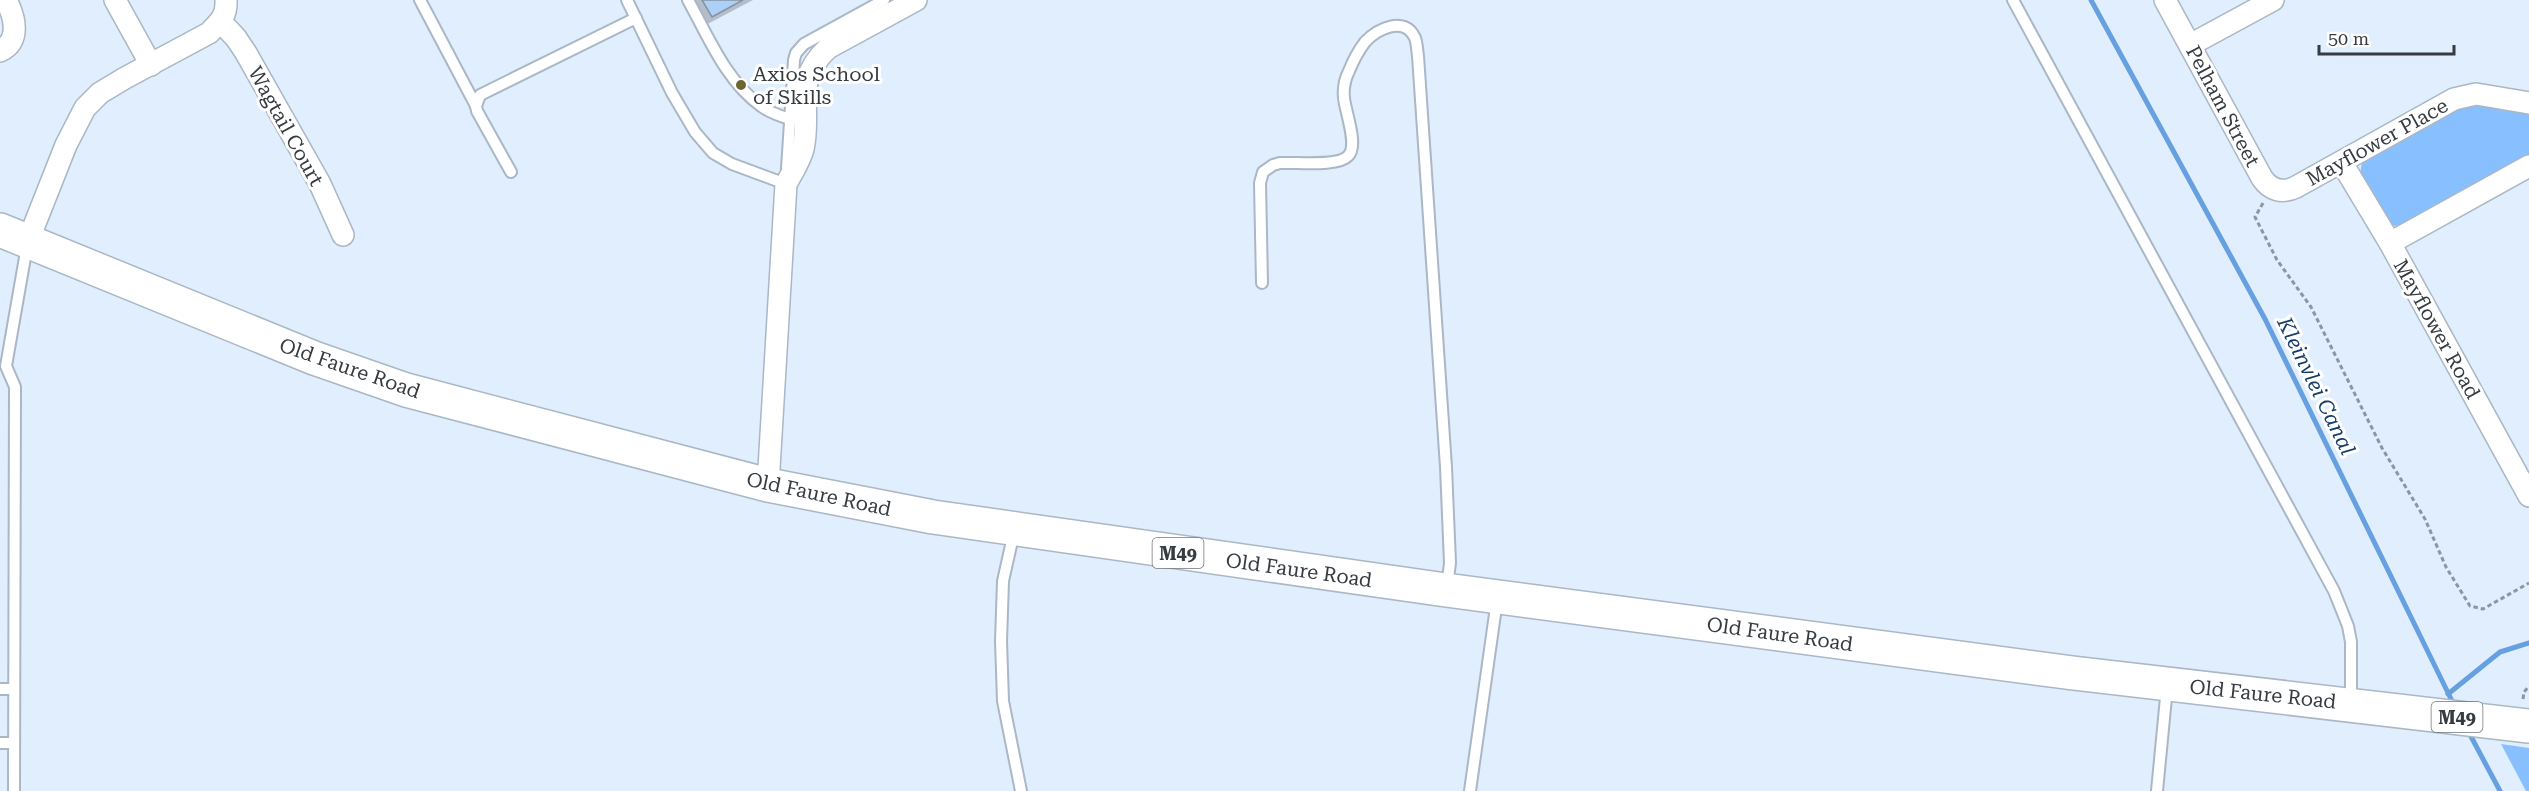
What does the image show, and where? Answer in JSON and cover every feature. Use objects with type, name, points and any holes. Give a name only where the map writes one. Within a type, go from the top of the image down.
[{"type":"main road","name":"Old Faure Road","points":[[14,236],[314,358],[406,390],[768,485],[933,517],[1446,590],[2167,684],[2524,725]]},
{"type":"street","points":[[0,51],[7,48],[14,36],[14,22],[6,0]]},
{"type":"street","points":[[115,0],[151,65]]},
{"type":"street","points":[[14,236],[85,108],[100,93],[209,33],[226,13],[226,0]]},
{"type":"street","points":[[768,485],[786,184],[803,149],[809,70],[816,59],[828,48],[916,0]]},
{"type":"street","name":"Pelham Street","points":[[2165,0],[2262,178],[2272,188],[2282,191],[2296,188]]},
{"type":"street","points":[[2190,45],[2273,0]]},
{"type":"street","name":"Wagtail Court","points":[[220,22],[236,38],[246,53],[320,184],[343,235]]},
{"type":"street","name":"Mayflower Place","points":[[2296,188],[2464,95],[2492,96],[2529,103]]},
{"type":"street","name":"Mayflower Road","points":[[2342,163],[2390,243],[2529,496]]},
{"type":"street","points":[[2390,243],[2529,166]]},
{"type":"lane","points":[[420,0],[476,106],[480,119],[511,172]]},
{"type":"lane","points":[[627,0],[672,93],[695,132],[712,153],[732,164],[786,184],[794,60],[801,47],[884,0]]},
{"type":"lane","points":[[688,0],[733,78],[762,107],[790,119]]},
{"type":"lane","points":[[2013,0],[2334,591],[2348,626],[2351,642],[2351,704]]},
{"type":"lane","points":[[476,106],[480,95],[636,18]]},
{"type":"lane","points":[[1262,283],[1260,183],[1263,172],[1280,164],[1334,162],[1347,158],[1351,153],[1352,138],[1344,98],[1349,70],[1365,42],[1388,27],[1399,25],[1408,28],[1415,38],[1418,56],[1446,455],[1450,563],[1446,590]]},
{"type":"lane","points":[[14,236],[3,364],[15,387],[14,791]]},
{"type":"lane","points":[[1015,529],[1004,581],[1001,641],[1003,701],[1021,791]]},
{"type":"lane","points":[[1470,791],[1498,597]]},
{"type":"lane","points":[[2157,791],[2167,684]]},
{"type":"lane","points":[[0,689],[14,689]]},
{"type":"lane","points":[[0,743],[14,743]]},
{"type":"path","points":[[2272,188],[2255,217],[2277,260],[2311,307],[2382,448],[2426,519],[2446,567],[2470,606],[2483,609],[2529,583]]},
{"type":"shaded area","points":[[2464,103],[2529,111],[2529,160],[2401,228],[2389,224],[2364,185],[2361,177],[2363,161]]},
{"type":"shaded area","points":[[2501,744],[2529,748],[2529,791],[2526,791]]},
{"type":"building","points":[[702,0],[743,0],[712,17]]},
{"type":"waterway","name":"Kleinvlei Canal","points":[[2091,0],[2265,319],[2454,705]]},
{"type":"waterway","points":[[2448,694],[2500,652],[2529,643]]},
{"type":"waterway","name":"Kleinvlei Canal","points":[[2467,729],[2500,791]]},
{"type":"place","name":"Axios School of Skills","points":[[741,85]]}]
